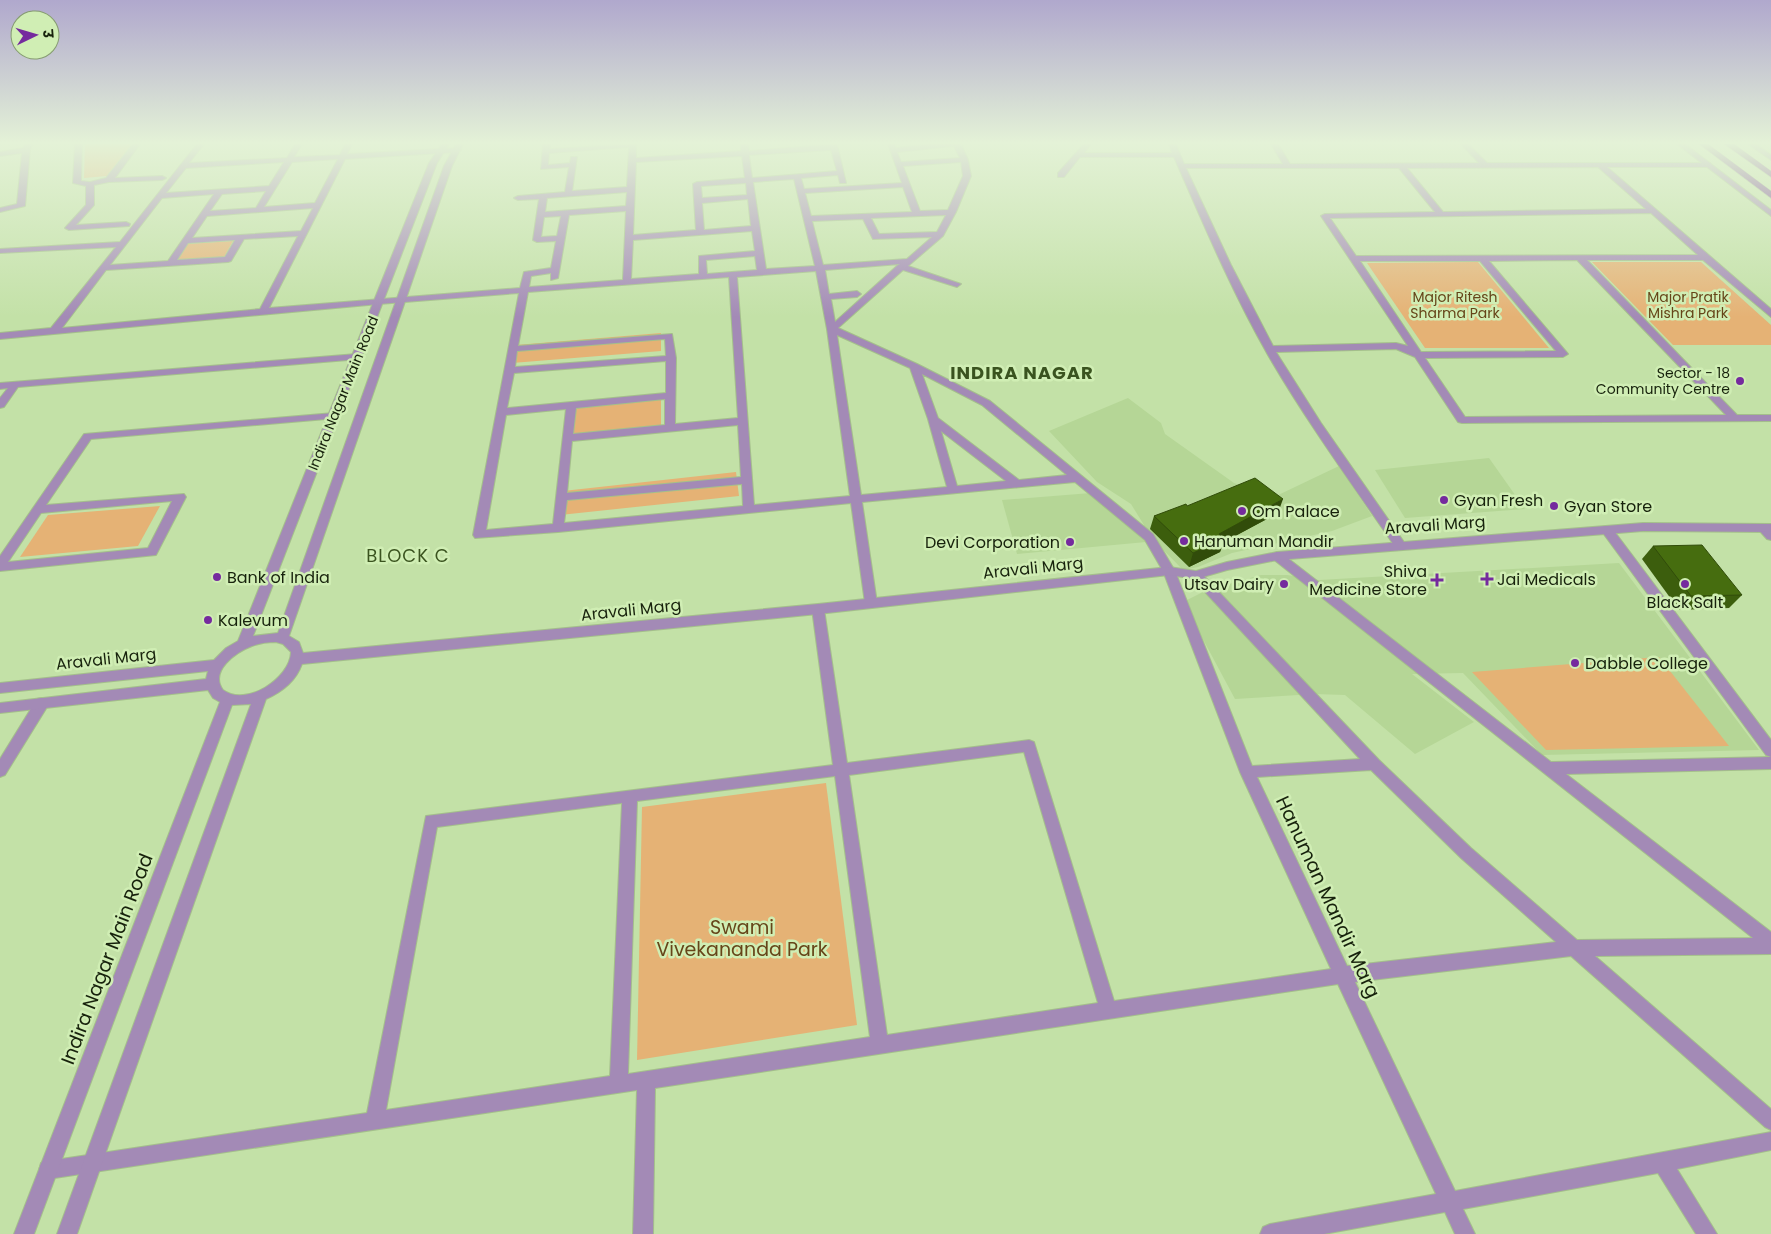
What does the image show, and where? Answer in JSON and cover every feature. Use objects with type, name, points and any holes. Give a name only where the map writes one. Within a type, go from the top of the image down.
[{"type":"street","points":[[0,210],[22,206],[22,202]]},
{"type":"street","points":[[90,202],[90,205],[69,228],[126,224]]},
{"type":"street","points":[[55,330],[157,202]]},
{"type":"street","points":[[171,263],[212,202]]},
{"type":"street","points":[[258,210],[263,202]]},
{"type":"street","points":[[263,312],[319,202]]},
{"type":"street","name":"Indira Nagar Main Road","points":[[244,644],[418,202]]},
{"type":"street","name":"Indira Nagar Main Road","points":[[282,638],[435,202]]},
{"type":"street","points":[[542,202],[537,240],[561,238]]},
{"type":"street","points":[[627,282],[631,202]]},
{"type":"street","points":[[699,202],[700,232]]},
{"type":"street","points":[[751,202],[762,272]]},
{"type":"street","points":[[803,202],[820,268],[832,330],[871,603]]},
{"type":"street","points":[[912,202],[917,214]]},
{"type":"street","points":[[832,330],[940,234],[956,202]]},
{"type":"street","points":[[1197,202],[1235,284],[1289,382],[1400,545]]},
{"type":"street","points":[[1431,202],[1441,214]]},
{"type":"street","points":[[1641,202],[1771,314]]},
{"type":"street","points":[[1755,202],[1771,214]]},
{"type":"street","points":[[204,214],[317,205]]},
{"type":"street","points":[[540,215],[630,208]]},
{"type":"street","points":[[1652,211],[1325,216],[1462,420],[1771,418]]},
{"type":"street","points":[[807,219],[952,212]]},
{"type":"street","points":[[553,288],[565,214]]},
{"type":"street","points":[[866,216],[876,237],[940,234]]},
{"type":"street","points":[[629,238],[756,228]]},
{"type":"street","points":[[186,241],[303,233]]},
{"type":"street","points":[[104,268],[228,259],[241,237]]},
{"type":"street","points":[[0,252],[123,244]]},
{"type":"street","points":[[703,277],[702,258],[760,253]]},
{"type":"street","points":[[1354,259],[1706,257]]},
{"type":"street","points":[[1270,349],[1396,346],[1408,349],[1418,355],[1563,354],[1483,258]]},
{"type":"street","points":[[1580,258],[1734,418]]},
{"type":"street","points":[[0,336],[379,301],[909,260]]},
{"type":"street","points":[[901,267],[957,284]]},
{"type":"street","points":[[555,270],[528,273],[479,535],[1078,478]]},
{"type":"street","points":[[733,275],[749,510]]},
{"type":"street","points":[[826,297],[856,294]]},
{"type":"street","name":"Hanuman Mandir Marg","points":[[832,330],[914,366],[986,403],[1148,537],[1169,570],[1247,772],[1465,1234]]},
{"type":"street","points":[[513,349],[665,336],[670,338],[670,428]]},
{"type":"street","points":[[0,386],[357,357]]},
{"type":"street","points":[[510,370],[671,358]]},
{"type":"street","points":[[914,366],[933,419],[953,490]]},
{"type":"street","points":[[0,405],[16,384]]},
{"type":"street","points":[[502,412],[670,396]]},
{"type":"street","points":[[558,528],[571,405]]},
{"type":"street","points":[[0,566],[88,436],[334,416]]},
{"type":"street","points":[[933,419],[1017,484]]},
{"type":"street","points":[[567,438],[743,420]]},
{"type":"street","points":[[561,497],[747,480]]},
{"type":"street","points":[[0,566],[152,552],[180,496],[38,510]]},
{"type":"street","name":"Aravali Marg","points":[[298,659],[818,609],[1169,570],[1196,574],[1277,556],[1400,545],[1643,527],[1768,530]]},
{"type":"street","points":[[1607,530],[1771,750]]},
{"type":"street","points":[[1277,556],[1771,944]]},
{"type":"street","points":[[1196,574],[1374,764],[1466,853],[1771,1121]]},
{"type":"street","points":[[818,609],[880,1044]]},
{"type":"street","points":[[260,638],[282,638],[296,648],[298,659],[294,670],[284,682],[260,696],[237,700],[228,699],[220,696],[211,684],[212,674],[226,655],[244,644],[260,638]]},
{"type":"street","name":"Aravali Marg","points":[[0,688],[217,665]]},
{"type":"street","points":[[0,708],[211,684]]},
{"type":"street","points":[[67,1234],[260,696]]},
{"type":"street","name":"Indira Nagar Main Road","points":[[24,1234],[228,699]]},
{"type":"street","points":[[0,771],[42,703]]},
{"type":"street","points":[[375,1121],[431,821],[1029,746],[1108,1010]]},
{"type":"street","points":[[1548,768],[1771,763]]},
{"type":"street","points":[[1247,772],[1374,764]]},
{"type":"street","points":[[619,1084],[630,796]]},
{"type":"street","points":[[48,1170],[1343,975],[1574,948],[1771,944]]},
{"type":"street","points":[[643,1234],[646,1080]]},
{"type":"street","points":[[1270,1234],[1662,1163],[1771,1141]]},
{"type":"street","points":[[1662,1163],[1707,1234]]},
{"type":"shaded area","points":[[1128,398],[1161,423],[1165,434],[1234,483],[1274,497],[1339,466],[1372,516],[1332,531],[1232,553],[1198,567],[1183,570],[1144,530],[1144,525],[1131,504],[1097,482],[1049,431]]},
{"type":"shaded area","points":[[1489,458],[1525,509],[1405,518],[1375,470]]},
{"type":"shaded area","points":[[1091,493],[1146,542],[1017,554],[1002,500]]},
{"type":"shaded area","points":[[1619,563],[1759,750],[1542,755],[1463,673],[1412,674],[1474,722],[1415,754],[1345,695],[1314,694],[1235,699],[1183,602],[1207,590],[1261,575],[1287,575],[1319,580]]},
{"type":"green space","points":[[233,241],[223,259],[176,262],[187,244]]},
{"type":"green space","name":"Major Ritesh Sharma Park","points":[[1478,262],[1549,348],[1425,348],[1367,263]]},
{"type":"green space","name":"Major Pratik Mishra Park","points":[[1592,262],[1701,262],[1771,325],[1771,345],[1673,345]]},
{"type":"green space","points":[[661,333],[661,351],[512,363],[516,345]]},
{"type":"green space","points":[[661,396],[661,425],[570,434],[573,404]]},
{"type":"green space","points":[[736,472],[739,496],[560,515],[563,491]]},
{"type":"green space","points":[[160,506],[138,546],[20,557],[48,515]]},
{"type":"green space","points":[[1659,657],[1729,746],[1546,750],[1472,672]]},
{"type":"green space","name":"Swami Vivekananda Park","points":[[826,783],[857,1025],[637,1060],[642,807]]},
{"type":"building","points":[[1255,478],[1283,499],[1219,534],[1225,539],[1193,553],[1154,516],[1186,504],[1187,506]]},
{"type":"building","points":[[1702,545],[1742,595],[1691,596],[1653,546]]},
{"type":"place","name":"Sector - 18 Community Centre","points":[[1740,381]]},
{"type":"place","name":"Gyan Fresh","points":[[1444,500]]},
{"type":"place","name":"Gyan Store","points":[[1554,506]]},
{"type":"place","name":"Om Palace","points":[[1242,511]]},
{"type":"place","name":"Hanuman Mandir","points":[[1184,541]]},
{"type":"place","name":"Devi Corporation","points":[[1070,542]]},
{"type":"place","name":"Bank of India","points":[[217,577]]},
{"type":"place","name":"Jai Medicals","points":[[1487,579]]},
{"type":"place","name":"Shiva Medicine Store","points":[[1437,580]]},
{"type":"place","name":"Utsav Dairy","points":[[1284,584]]},
{"type":"place","name":"Black Salt","points":[[1685,584]]},
{"type":"place","name":"Kalevum","points":[[208,620]]},
{"type":"place","name":"Dabble College","points":[[1575,663]]},
{"type":"district","name":"INDIRA NAGAR","points":[[1022,372]]},
{"type":"district","name":"BLOCK C","points":[[408,555]]}]
